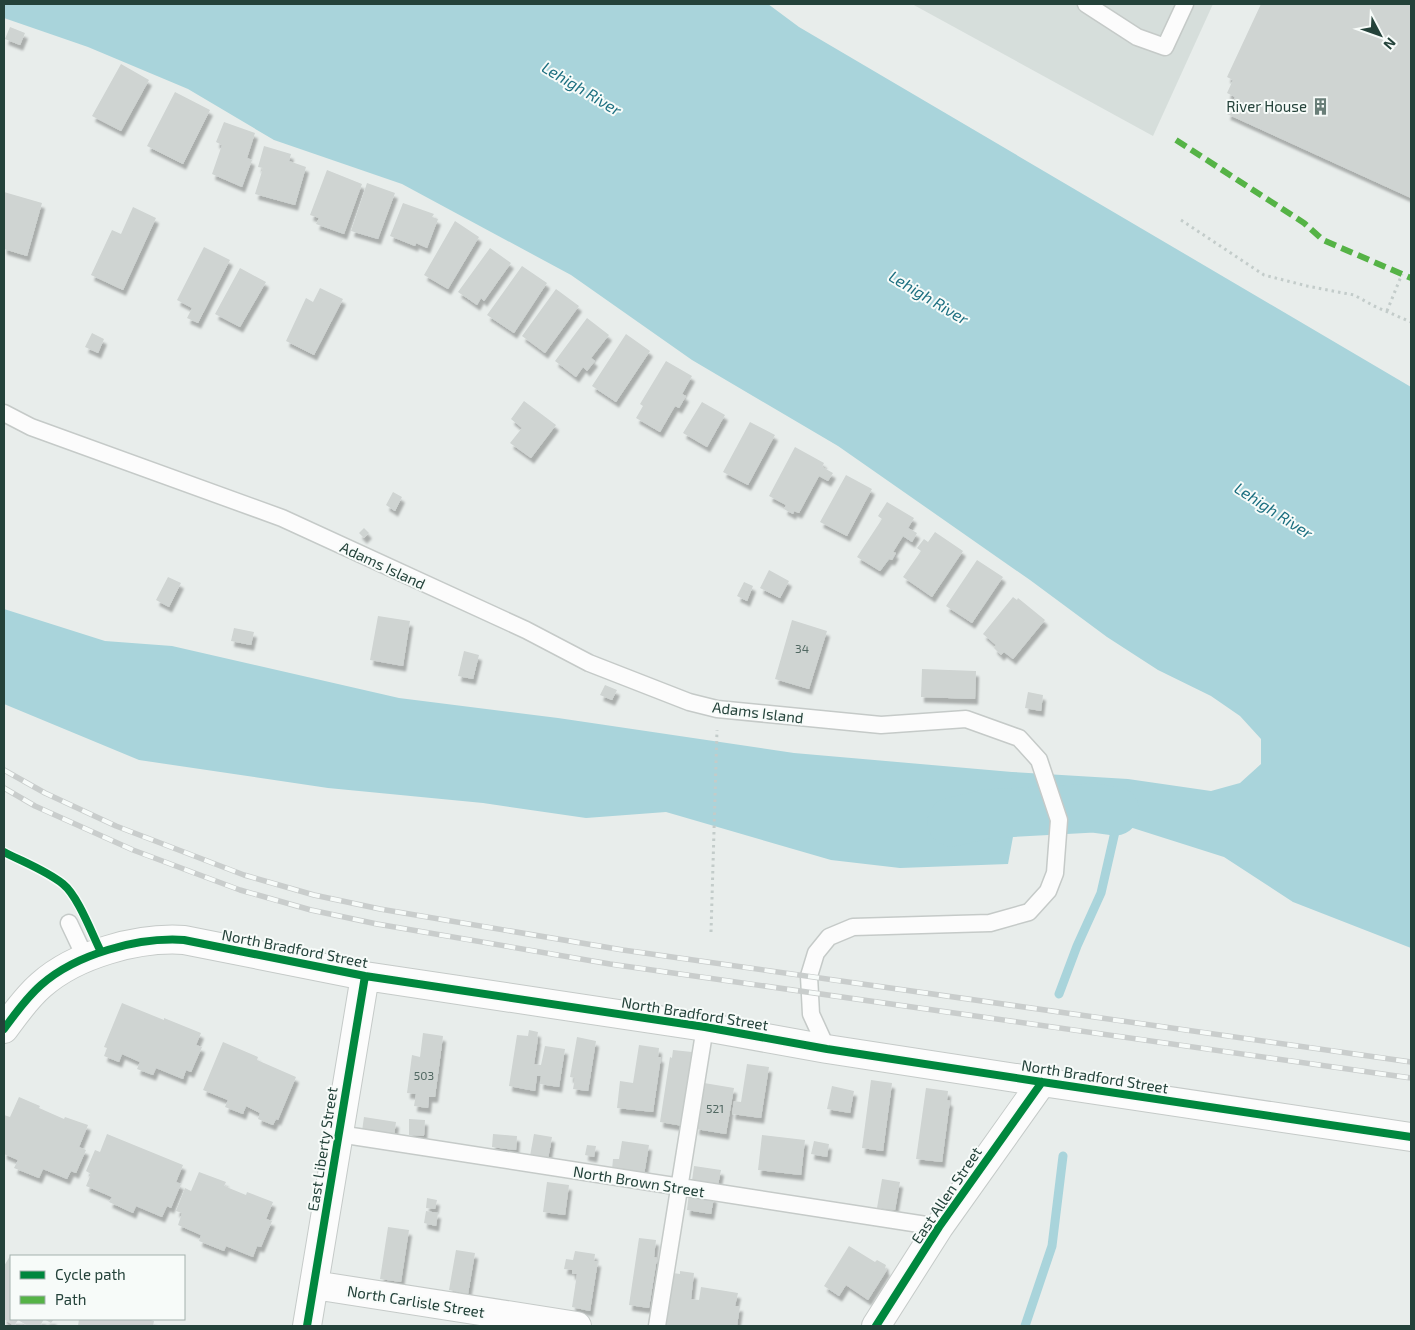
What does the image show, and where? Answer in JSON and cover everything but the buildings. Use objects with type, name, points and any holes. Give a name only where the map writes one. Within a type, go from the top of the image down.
[{"type":"street","name":"North Bradford Street","points":[[4,1029],[18,1009],[41,985],[68,967],[101,952],[134,943],[164,939],[184,940],[364,976],[705,1027],[827,1049],[1411,1137]]},
{"type":"street","name":"East Liberty Street","points":[[307,1326],[364,976]]},
{"type":"street","name":"East Allen Street","points":[[876,1326],[939,1227],[1042,1082]]},
{"type":"street","name":"North Carlisle Street","points":[[314,1285],[577,1326]]},
{"type":"lane","points":[[1086,4],[1137,38],[1165,47],[1185,4]]},
{"type":"lane","name":"Adams Island","points":[[4,413],[31,427],[282,518],[526,630],[589,663],[688,702],[717,710],[881,725],[966,719],[1019,738],[1039,760],[1059,820],[1055,873],[1048,891],[1029,912],[990,923],[853,927],[829,937],[816,953],[809,976],[811,1014],[827,1049]]},
{"type":"lane","points":[[68,923],[86,959]]},
{"type":"lane","points":[[657,1326],[705,1027]]},
{"type":"lane","name":"North Brown Street","points":[[338,1134],[939,1227]]},
{"type":"path","points":[[1181,220],[1264,275],[1354,295],[1411,322]]},
{"type":"path","points":[[1387,311],[1402,274]]},
{"type":"path","points":[[711,932],[718,739]]},
{"type":"shaded area","points":[[912,4],[1213,4],[1153,136]]},
{"type":"water","name":"Lehigh River","points":[[4,4],[768,4],[799,27],[1411,387],[1411,948],[1293,902],[1224,857],[1117,823],[1019,804],[1008,864],[900,868],[831,860],[666,812],[586,818],[483,803],[328,788],[139,760],[4,704],[4,609],[105,641],[172,646],[399,698],[558,718],[794,753],[1012,772],[1128,779],[1211,791],[1240,783],[1261,764],[1261,739],[1240,716],[1211,696],[1158,670],[1107,637],[1030,580],[838,446],[692,360],[571,275],[402,184],[274,140],[188,89],[88,47],[4,18]]},
{"type":"waterway","points":[[952,822],[986,814],[1093,808],[1115,811]]},
{"type":"waterway","points":[[1059,994],[1077,946],[1101,893],[1117,823],[1122,814]]},
{"type":"waterway","points":[[1025,1326],[1052,1246],[1063,1156]]},
{"type":"railway","points":[[4,770],[45,793],[116,826],[244,875],[314,895],[380,909],[623,950],[1411,1062]]},
{"type":"railway","points":[[4,788],[35,806],[133,850],[240,890],[311,910],[377,924],[610,964],[1411,1078]]},
{"type":"marked path","points":[[1176,140],[1304,223],[1323,240],[1411,278]]},
{"type":"cycle path","points":[[4,852],[49,874],[69,890],[79,906],[101,952]]},
{"type":"cycle path","points":[[4,1029],[21,1006],[41,985],[72,964],[89,956],[128,945],[147,941],[184,940],[365,976],[705,1027],[827,1049],[1411,1137]]},
{"type":"cycle path","points":[[307,1326],[365,976]]},
{"type":"cycle path","points":[[876,1326],[939,1227],[1042,1082]]},
{"type":"place","name":"River House","points":[[1321,106]]}]
